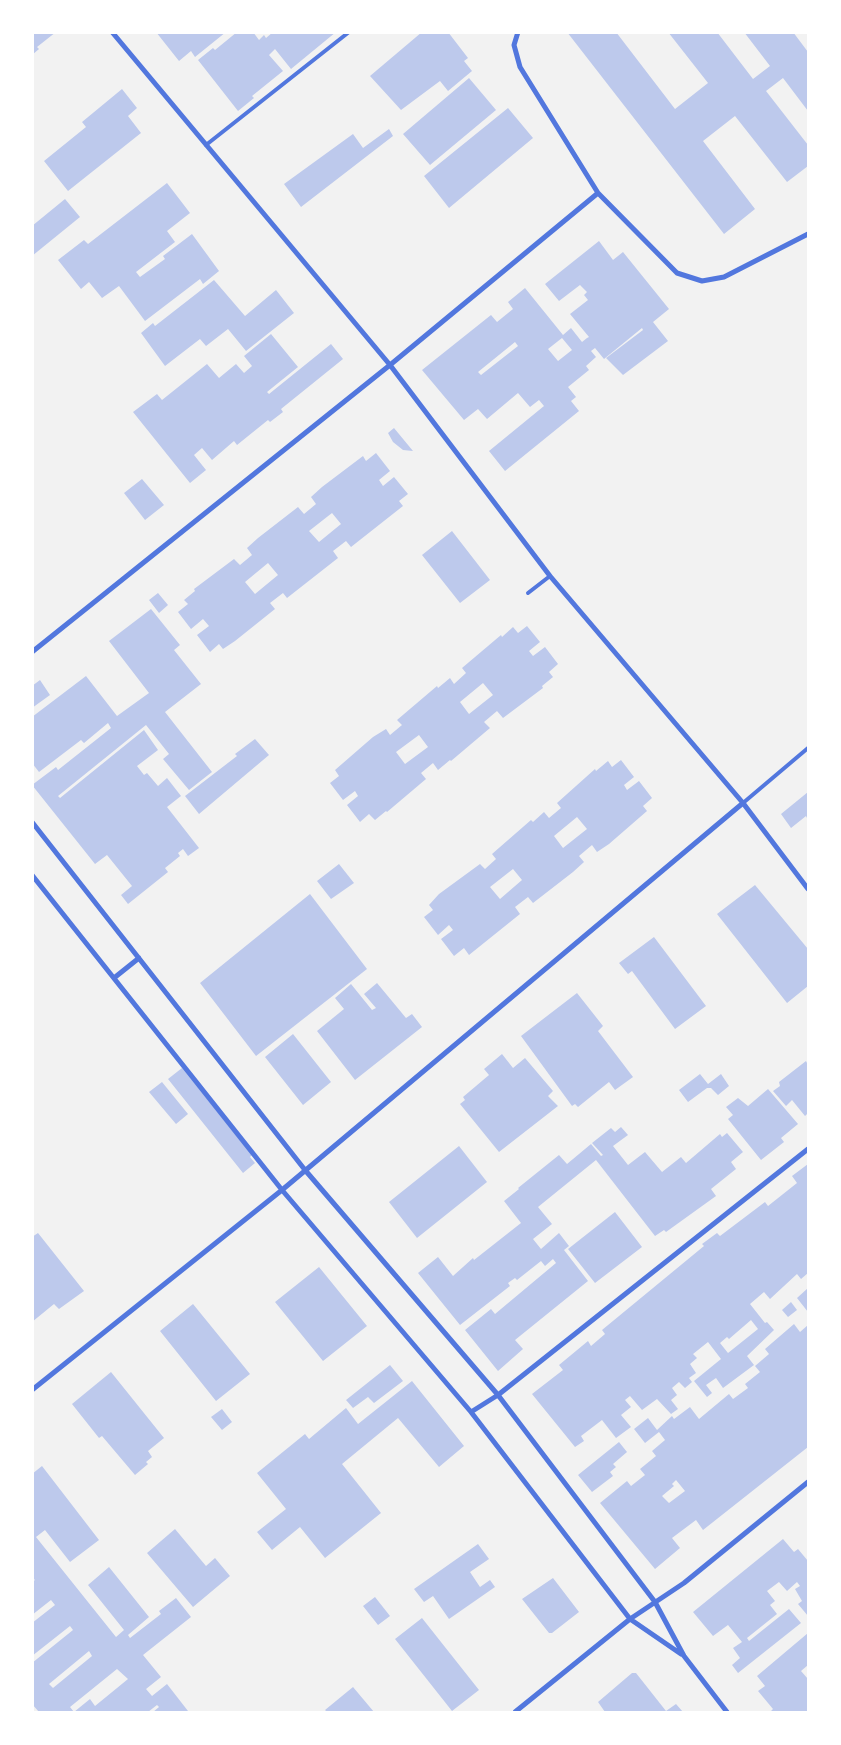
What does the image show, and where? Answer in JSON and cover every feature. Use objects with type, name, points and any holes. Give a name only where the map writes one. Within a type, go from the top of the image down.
[{"type":"street","points":[[112,32],[390,365],[550,576],[743,803],[808,889]]},
{"type":"street","points":[[518,32],[514,46],[520,68],[598,193],[677,273],[702,281],[724,277],[763,259],[808,234]]},
{"type":"street","points":[[32,652],[390,365],[598,193]]},
{"type":"street","points":[[32,1390],[282,1190],[743,803]]},
{"type":"street","points":[[32,822],[305,1170],[498,1395],[655,1602],[684,1656],[727,1712]]},
{"type":"street","points":[[32,875],[282,1190],[471,1412],[630,1619],[684,1656]]},
{"type":"street","points":[[114,978],[139,958]]},
{"type":"street","points":[[471,1412],[498,1395],[808,1149]]},
{"type":"street","points":[[515,1712],[630,1619],[684,1583],[808,1482]]},
{"type":"lane","points":[[206,145],[349,32]]},
{"type":"lane","points":[[528,593],[550,576]]},
{"type":"lane","points":[[743,803],[808,748]]},
{"type":"building","points":[[32,32],[56,32],[37,47],[39,49],[32,55]]},
{"type":"building","points":[[156,32],[226,32],[195,57],[191,51],[179,61]]},
{"type":"building","points":[[237,32],[253,32],[259,40],[264,35],[266,38],[273,32],[336,32],[291,69],[275,49],[269,55],[283,71],[252,96],[254,98],[238,111],[198,60],[213,48],[215,50]]},
{"type":"building","points":[[422,32],[448,32],[468,58],[464,61],[472,71],[448,91],[440,81],[401,110],[370,76]]},
{"type":"building","points":[[567,32],[616,32],[675,109],[708,83],[668,32],[717,32],[753,79],[770,66],[744,32],[793,32],[808,52],[808,111],[783,78],[766,91],[808,145],[808,166],[787,182],[735,116],[703,141],[755,209],[724,234]]},
{"type":"building","points":[[469,78],[496,110],[430,165],[403,134]]},
{"type":"building","points":[[122,89],[137,108],[128,116],[141,133],[68,191],[44,161],[86,127],[82,122]]},
{"type":"building","points":[[508,108],[533,138],[449,208],[424,176]]},
{"type":"building","points":[[389,129],[393,136],[301,207],[284,184],[353,134],[363,148]]},
{"type":"building","points":[[167,183],[190,213],[167,231],[175,242],[136,272],[140,277],[165,259],[163,256],[192,234],[219,271],[203,284],[200,279],[145,321],[119,286],[102,298],[89,282],[81,289],[58,260],[84,240],[88,244]]},
{"type":"building","points":[[65,199],[80,217],[32,256],[32,226]]},
{"type":"building","points":[[599,241],[613,260],[623,252],[669,309],[653,322],[668,341],[623,375],[606,358],[643,330],[642,328],[604,359],[595,348],[591,351],[596,357],[586,366],[589,370],[568,387],[576,397],[571,401],[579,411],[505,471],[489,451],[544,406],[539,400],[530,407],[518,393],[487,419],[478,409],[464,420],[422,370],[491,315],[497,322],[513,309],[508,302],[525,288],[563,335],[571,328],[582,342],[589,337],[570,314],[588,300],[584,295],[587,292],[580,285],[559,301],[545,284]],"holes":[[[562,338],[572,350],[558,361],[548,349]],[[515,342],[518,346],[481,375],[478,372]]]},
{"type":"building","points":[[214,280],[245,316],[276,290],[294,313],[246,351],[228,329],[206,346],[200,339],[165,366],[141,333],[153,323],[155,326]]},
{"type":"building","points":[[271,334],[298,367],[267,392],[269,394],[331,344],[343,359],[281,409],[283,412],[270,422],[268,420],[237,445],[234,441],[212,460],[202,448],[194,455],[206,470],[190,483],[133,412],[157,394],[162,400],[207,364],[219,378],[236,364],[244,373],[252,366],[244,356]]},
{"type":"building","points":[[394,428],[413,451],[403,450],[393,442],[388,433]]},
{"type":"building","points":[[376,453],[390,471],[379,480],[383,486],[394,477],[408,494],[399,501],[403,506],[351,547],[346,541],[333,551],[338,558],[287,598],[283,593],[270,603],[275,609],[235,641],[223,649],[219,644],[210,652],[197,635],[209,626],[203,619],[191,629],[178,612],[188,604],[184,600],[195,591],[194,589],[234,559],[240,565],[252,555],[247,548],[258,538],[298,507],[304,514],[316,504],[311,497],[322,487],[363,456],[366,461]],"holes":[[[332,513],[341,524],[319,542],[309,531]],[[268,563],[278,575],[255,594],[245,582]]]},
{"type":"building","points":[[142,479],[164,505],[145,520],[124,493]]},
{"type":"building","points":[[452,531],[490,580],[460,603],[422,555]]},
{"type":"building","points":[[158,593],[168,605],[159,613],[149,600]]},
{"type":"building","points":[[151,609],[180,645],[174,650],[201,684],[165,712],[212,772],[189,790],[163,759],[169,754],[146,725],[58,796],[60,798],[144,730],[158,750],[137,766],[144,775],[147,773],[158,786],[167,778],[181,796],[167,807],[199,848],[188,856],[183,849],[178,853],[180,856],[165,868],[168,872],[128,904],[121,895],[132,886],[107,855],[95,864],[32,785],[56,767],[58,770],[111,728],[108,723],[84,743],[81,740],[39,772],[32,763],[32,717],[86,676],[117,716],[149,693],[109,641]]},
{"type":"building","points":[[527,626],[540,642],[529,651],[533,656],[545,647],[558,664],[549,672],[553,677],[542,686],[543,688],[503,718],[497,711],[484,722],[490,728],[451,761],[438,770],[433,763],[421,773],[426,779],[387,812],[375,820],[369,814],[360,822],[347,805],[358,796],[355,791],[343,800],[330,783],[339,776],[335,770],[373,737],[386,729],[390,735],[402,725],[397,720],[437,686],[438,688],[450,678],[454,684],[466,673],[462,668],[501,635],[502,637],[513,627],[518,633]],"holes":[[[483,683],[493,695],[469,714],[460,702]],[[419,735],[428,747],[405,764],[396,752]]]},
{"type":"building","points":[[40,680],[50,695],[32,708],[32,686]]},
{"type":"building","points":[[255,739],[269,755],[199,814],[185,796],[237,756],[235,754]]},
{"type":"building","points":[[621,760],[634,777],[624,785],[627,790],[639,781],[652,798],[643,806],[647,811],[597,852],[592,845],[579,856],[584,862],[533,903],[528,897],[515,907],[520,914],[469,955],[464,948],[454,956],[441,939],[453,930],[449,925],[438,935],[424,917],[433,910],[429,905],[439,894],[480,864],[485,869],[496,859],[492,854],[531,820],[533,822],[544,812],[549,818],[561,808],[557,803],[595,769],[596,771],[608,761],[612,767]],"holes":[[[577,817],[587,829],[563,848],[554,836]],[[513,869],[522,880],[500,899],[490,887]]]},
{"type":"building","points":[[808,792],[808,820],[806,816],[791,828],[781,814]]},
{"type":"building","points":[[339,864],[354,883],[331,899],[317,881]]},
{"type":"building","points":[[755,885],[808,949],[808,986],[787,1003],[717,914]]},
{"type":"building","points":[[310,894],[367,969],[256,1056],[200,983]]},
{"type":"building","points":[[654,937],[706,1006],[675,1029],[632,971],[628,974],[619,963]]},
{"type":"building","points":[[377,983],[406,1018],[412,1014],[422,1027],[355,1080],[317,1031],[344,1009],[335,998],[351,984],[372,1010],[376,1008],[364,994]]},
{"type":"building","points":[[577,993],[603,1026],[598,1031],[633,1077],[615,1090],[609,1082],[578,1107],[575,1104],[572,1106],[521,1036]]},
{"type":"building","points":[[293,1034],[331,1082],[303,1105],[265,1057]]},
{"type":"building","points":[[502,1054],[513,1068],[525,1058],[553,1091],[548,1096],[558,1106],[499,1152],[460,1104],[465,1100],[463,1097],[489,1075],[484,1069]]},
{"type":"building","points":[[806,1061],[808,1065],[808,1113],[805,1116],[792,1100],[786,1106],[773,1091],[780,1086],[779,1082]]},
{"type":"building","points":[[182,1068],[252,1155],[250,1157],[255,1163],[243,1173],[168,1079]]},
{"type":"building","points":[[700,1074],[708,1084],[721,1074],[729,1086],[718,1095],[711,1088],[707,1088],[688,1102],[679,1090]]},
{"type":"building","points":[[162,1082],[188,1114],[176,1124],[149,1092]]},
{"type":"building","points":[[768,1089],[798,1124],[781,1138],[784,1142],[761,1160],[728,1119],[733,1115],[726,1107],[738,1098],[748,1106]]},
{"type":"building","points":[[621,1127],[628,1135],[613,1146],[628,1165],[645,1152],[662,1172],[681,1157],[686,1163],[720,1134],[722,1137],[727,1133],[743,1152],[731,1162],[736,1169],[711,1189],[716,1196],[666,1232],[664,1230],[655,1236],[596,1160],[538,1207],[552,1224],[533,1239],[541,1249],[559,1233],[569,1246],[564,1250],[588,1281],[515,1340],[523,1349],[498,1371],[465,1330],[491,1309],[495,1314],[556,1263],[553,1259],[545,1266],[541,1261],[517,1280],[515,1278],[508,1283],[510,1286],[460,1325],[418,1273],[438,1257],[453,1276],[473,1258],[474,1260],[521,1223],[504,1201],[518,1188],[559,1155],[567,1164],[591,1144],[601,1156],[603,1155],[592,1143],[611,1128],[615,1132]]},
{"type":"building","points":[[459,1146],[487,1182],[417,1238],[389,1202]]},
{"type":"building","points":[[808,1164],[808,1273],[801,1279],[797,1274],[770,1299],[764,1292],[750,1304],[765,1323],[767,1322],[774,1330],[747,1356],[754,1365],[723,1388],[716,1378],[706,1385],[712,1393],[707,1397],[694,1381],[721,1359],[708,1342],[693,1354],[697,1358],[690,1364],[696,1373],[689,1378],[692,1382],[685,1388],[679,1382],[672,1388],[677,1395],[671,1400],[678,1409],[671,1414],[657,1399],[642,1410],[630,1396],[625,1400],[631,1407],[621,1415],[631,1427],[616,1438],[602,1420],[581,1436],[584,1441],[575,1447],[532,1394],[563,1370],[559,1365],[588,1341],[591,1346],[605,1334],[602,1330],[704,1246],[702,1244],[717,1233],[720,1236],[765,1202],[768,1206],[797,1183],[792,1176]],"holes":[[[751,1320],[758,1329],[728,1353],[720,1343],[727,1337],[729,1339]]]},
{"type":"building","points":[[615,1212],[642,1247],[595,1283],[568,1249]]},
{"type":"building","points":[[38,1233],[84,1291],[59,1309],[54,1304],[32,1322],[32,1237]]},
{"type":"building","points":[[319,1267],[367,1326],[323,1361],[275,1302]]},
{"type":"building","points":[[808,1288],[808,1312],[797,1298]]},
{"type":"building","points":[[791,1302],[797,1310],[788,1317],[782,1310]]},
{"type":"building","points":[[193,1304],[250,1374],[216,1401],[160,1331]]},
{"type":"building","points":[[794,1324],[800,1332],[808,1325],[808,1447],[703,1530],[696,1520],[672,1538],[680,1548],[655,1569],[600,1503],[627,1481],[631,1486],[645,1475],[640,1469],[656,1456],[652,1451],[665,1440],[659,1432],[645,1443],[634,1429],[648,1418],[657,1430],[672,1416],[674,1419],[690,1407],[699,1419],[729,1394],[733,1399],[748,1388],[745,1384],[760,1372],[755,1366],[769,1354],[765,1349]],"holes":[[[676,1480],[685,1491],[669,1503],[662,1496],[674,1486],[672,1484]]]},
{"type":"building","points":[[390,1365],[403,1381],[374,1403],[368,1397],[353,1408],[346,1400]]},
{"type":"building","points":[[111,1372],[164,1438],[148,1451],[152,1457],[146,1462],[148,1464],[135,1475],[102,1436],[99,1438],[72,1404]]},
{"type":"building","points":[[412,1381],[464,1446],[439,1467],[398,1418],[342,1464],[381,1513],[325,1558],[300,1527],[272,1550],[257,1532],[286,1509],[257,1473],[305,1434],[309,1439],[346,1408],[358,1424]]},
{"type":"building","points":[[222,1409],[232,1422],[222,1430],[211,1417]]},
{"type":"building","points":[[619,1442],[627,1452],[613,1464],[616,1467],[610,1472],[613,1476],[592,1492],[578,1475]]},
{"type":"building","points":[[42,1466],[99,1540],[70,1562],[45,1530],[36,1537],[116,1637],[124,1630],[88,1585],[109,1567],[149,1617],[128,1635],[130,1638],[161,1614],[159,1611],[176,1598],[191,1617],[143,1655],[161,1677],[146,1689],[152,1696],[167,1684],[188,1711],[153,1712],[159,1707],[157,1705],[148,1712],[74,1712],[39,1712],[32,1704],[32,1663],[73,1630],[70,1626],[32,1656],[32,1623],[55,1605],[51,1600],[32,1615],[32,1582],[35,1580],[32,1577],[32,1474]],"holes":[[[89,1651],[92,1656],[53,1688],[49,1684]],[[117,1669],[128,1679],[95,1706],[90,1699],[74,1712],[70,1707]]]},
{"type":"building","points":[[175,1529],[206,1566],[215,1558],[230,1576],[193,1607],[147,1553]]},
{"type":"building","points":[[783,1539],[794,1552],[798,1549],[808,1561],[808,1616],[798,1604],[802,1601],[795,1589],[800,1586],[797,1582],[787,1591],[779,1582],[767,1591],[775,1601],[770,1605],[777,1614],[747,1638],[749,1641],[789,1609],[801,1623],[738,1673],[732,1665],[740,1658],[733,1648],[742,1642],[728,1625],[713,1636],[693,1612]]},
{"type":"building","points":[[478,1544],[489,1559],[470,1572],[480,1587],[490,1580],[495,1587],[449,1619],[433,1596],[424,1602],[414,1589]]},
{"type":"building","points":[[553,1578],[579,1612],[552,1633],[549,1633],[522,1599]]},
{"type":"building","points":[[375,1597],[390,1616],[378,1625],[363,1606]]},
{"type":"building","points":[[422,1618],[479,1690],[452,1711],[395,1639]]},
{"type":"building","points":[[808,1633],[808,1665],[801,1671],[808,1679],[808,1712],[770,1712],[773,1709],[758,1691],[765,1686],[757,1676]]},
{"type":"building","points":[[632,1673],[636,1673],[666,1711],[676,1704],[683,1712],[605,1712],[598,1702]]},
{"type":"building","points":[[353,1687],[374,1712],[327,1712],[325,1710]]}]
